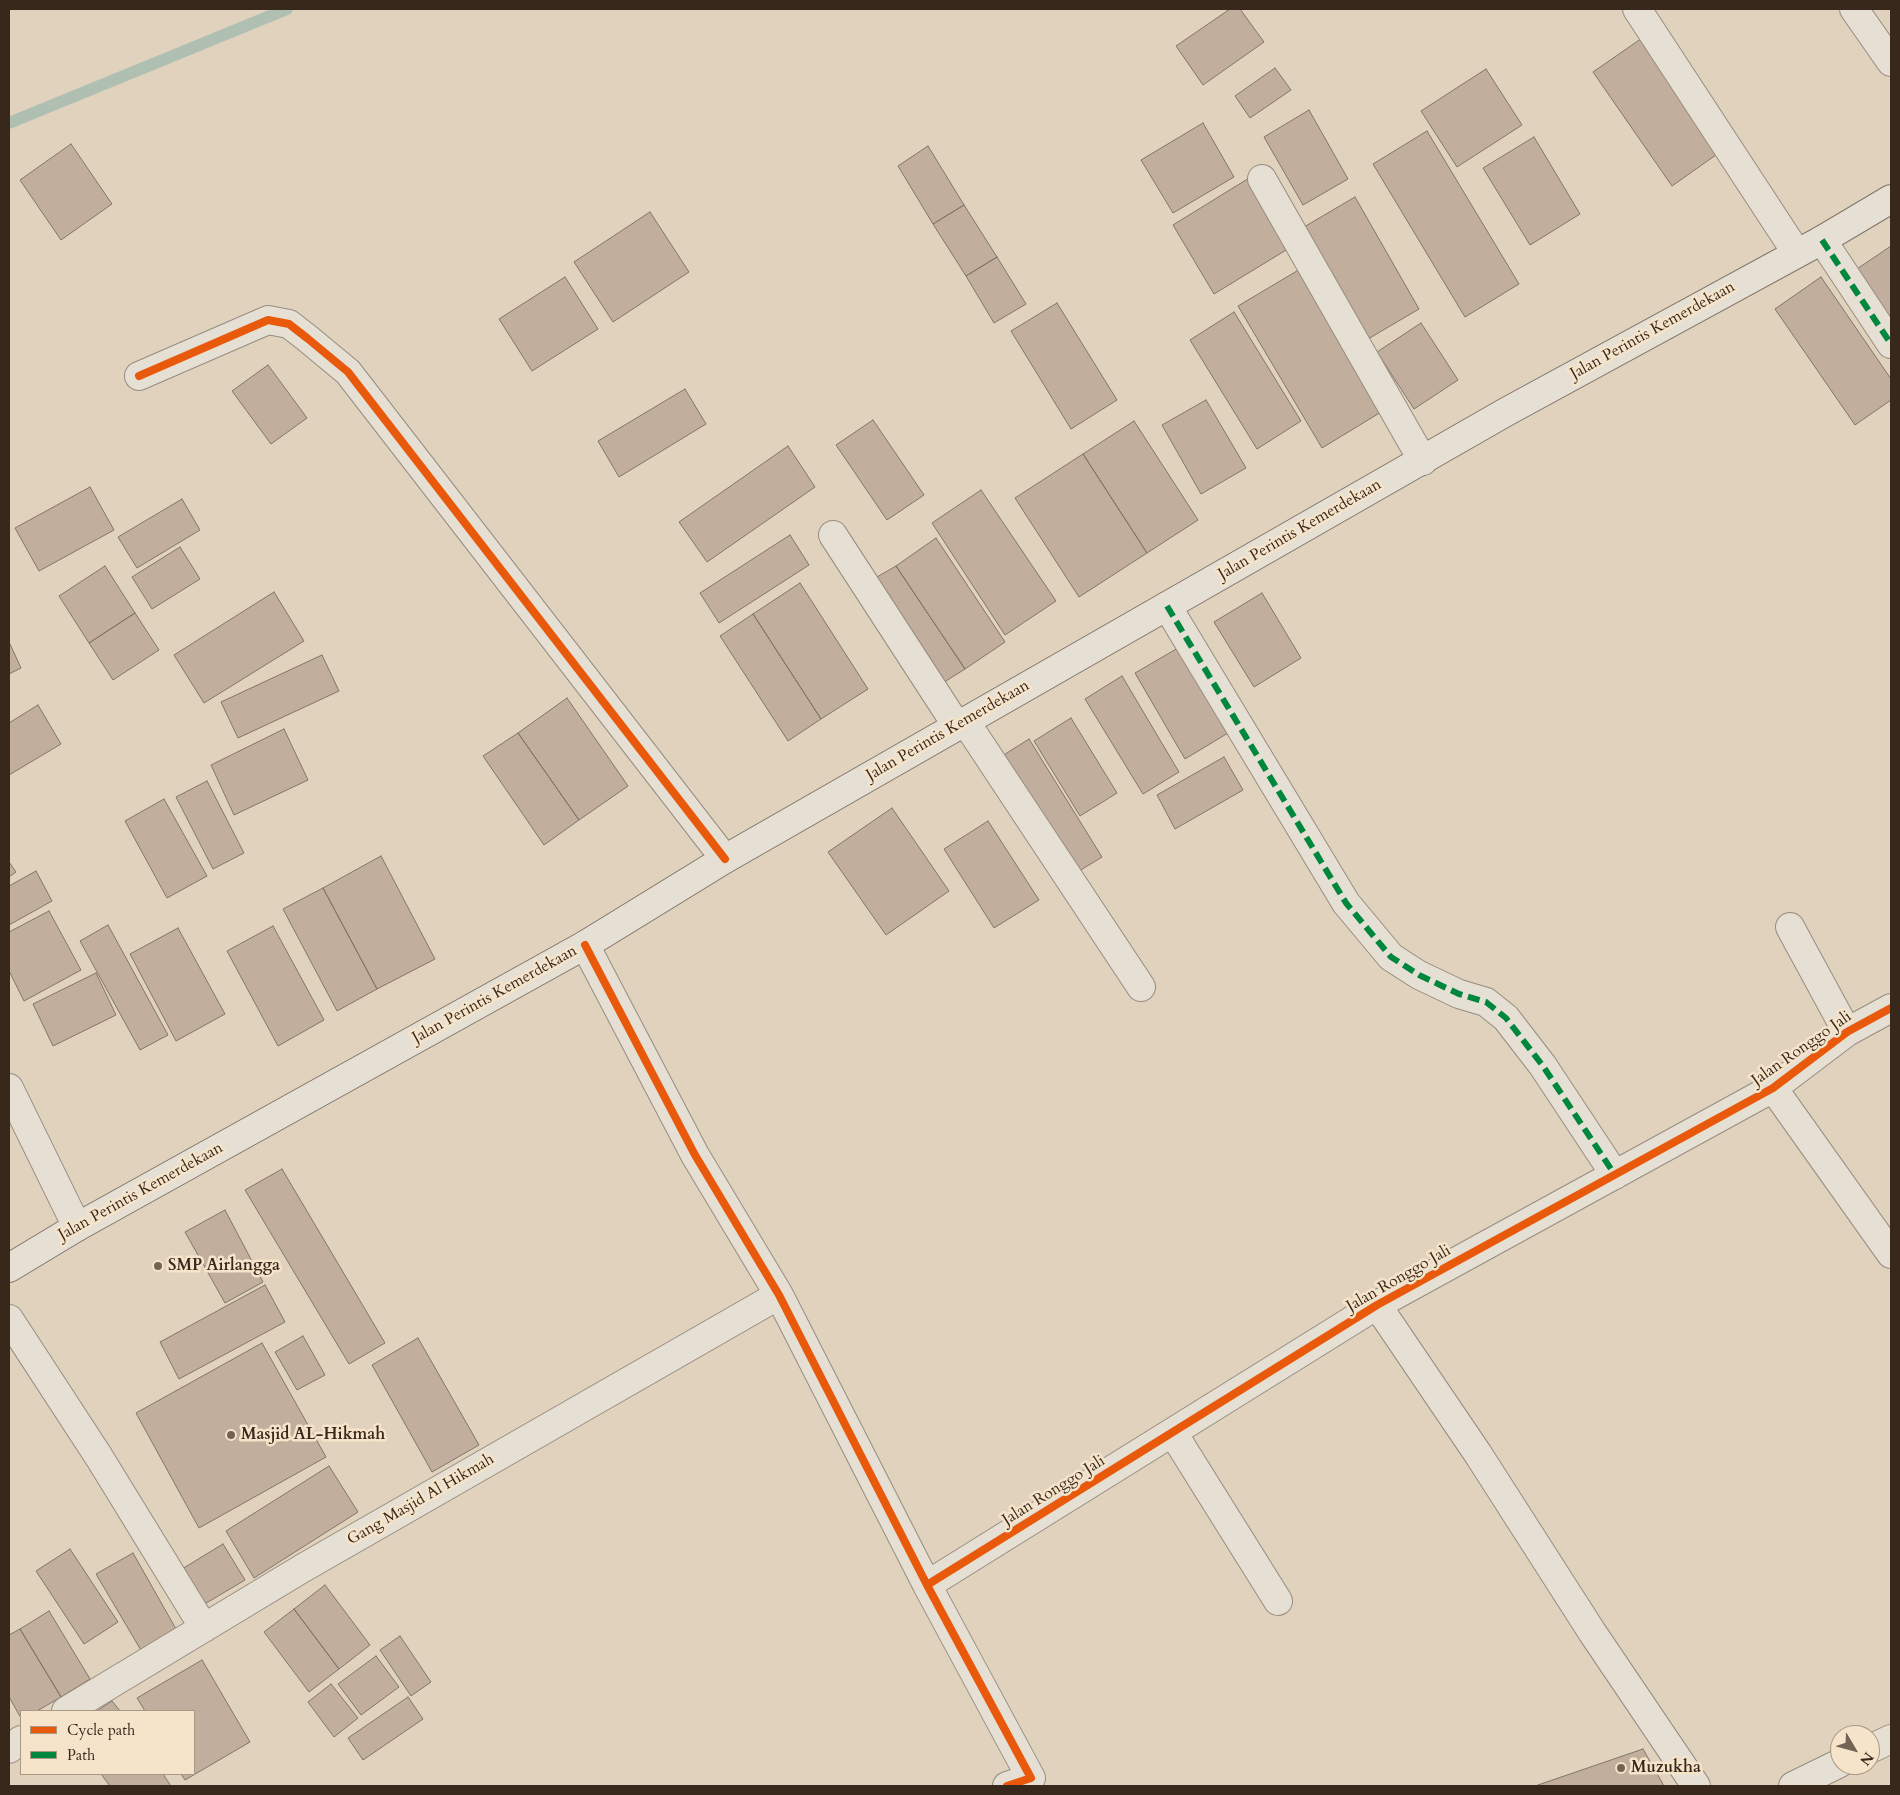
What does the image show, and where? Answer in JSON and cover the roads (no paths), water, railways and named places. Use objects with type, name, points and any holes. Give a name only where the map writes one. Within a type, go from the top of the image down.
[{"type":"street","points":[[1637,9],[1796,252]]},
{"type":"street","points":[[1854,9],[1891,62]]},
{"type":"street","points":[[1262,179],[1423,461]]},
{"type":"street","name":"Jalan Perintis Kemerdekaan","points":[[9,1268],[76,1227],[585,945],[725,859],[1506,412],[1796,252],[1822,240],[1891,199]]},
{"type":"street","points":[[1822,240],[1891,344]]},
{"type":"street","points":[[139,376],[268,320],[289,324],[307,338],[348,372],[725,859]]},
{"type":"street","points":[[833,535],[1141,987]]},
{"type":"street","points":[[1167,606],[1346,903],[1391,957],[1419,975],[1459,994],[1486,1002],[1506,1018],[1543,1066],[1615,1175]]},
{"type":"street","points":[[1790,927],[1847,1032]]},
{"type":"street","points":[[585,945],[695,1154],[779,1295],[927,1585],[1019,1782]]},
{"type":"street","name":"Jalan Ronggo Jali","points":[[927,1585],[1377,1305],[1773,1088],[1847,1032],[1891,1008]]},
{"type":"street","points":[[9,1088],[76,1227]]},
{"type":"street","points":[[1773,1088],[1891,1254]]},
{"type":"street","name":"Gang Masjid Al Hikmah","points":[[68,1710],[481,1465],[779,1295]]},
{"type":"street","points":[[1377,1305],[1478,1454],[1592,1632],[1696,1786]]},
{"type":"street","points":[[9,1319],[99,1457],[204,1628]]},
{"type":"street","points":[[1173,1433],[1278,1601]]},
{"type":"street","points":[[9,1749],[20,1741]]},
{"type":"street","points":[[1793,1786],[1830,1769]]},
{"type":"waterway","points":[[9,123],[287,9]]},
{"type":"place","name":"SMP Airlangga","points":[[158,1266]]},
{"type":"place","name":"Masjid AL-Hikmah","points":[[231,1435]]},
{"type":"place","name":"Muzukha","points":[[1621,1768]]}]
